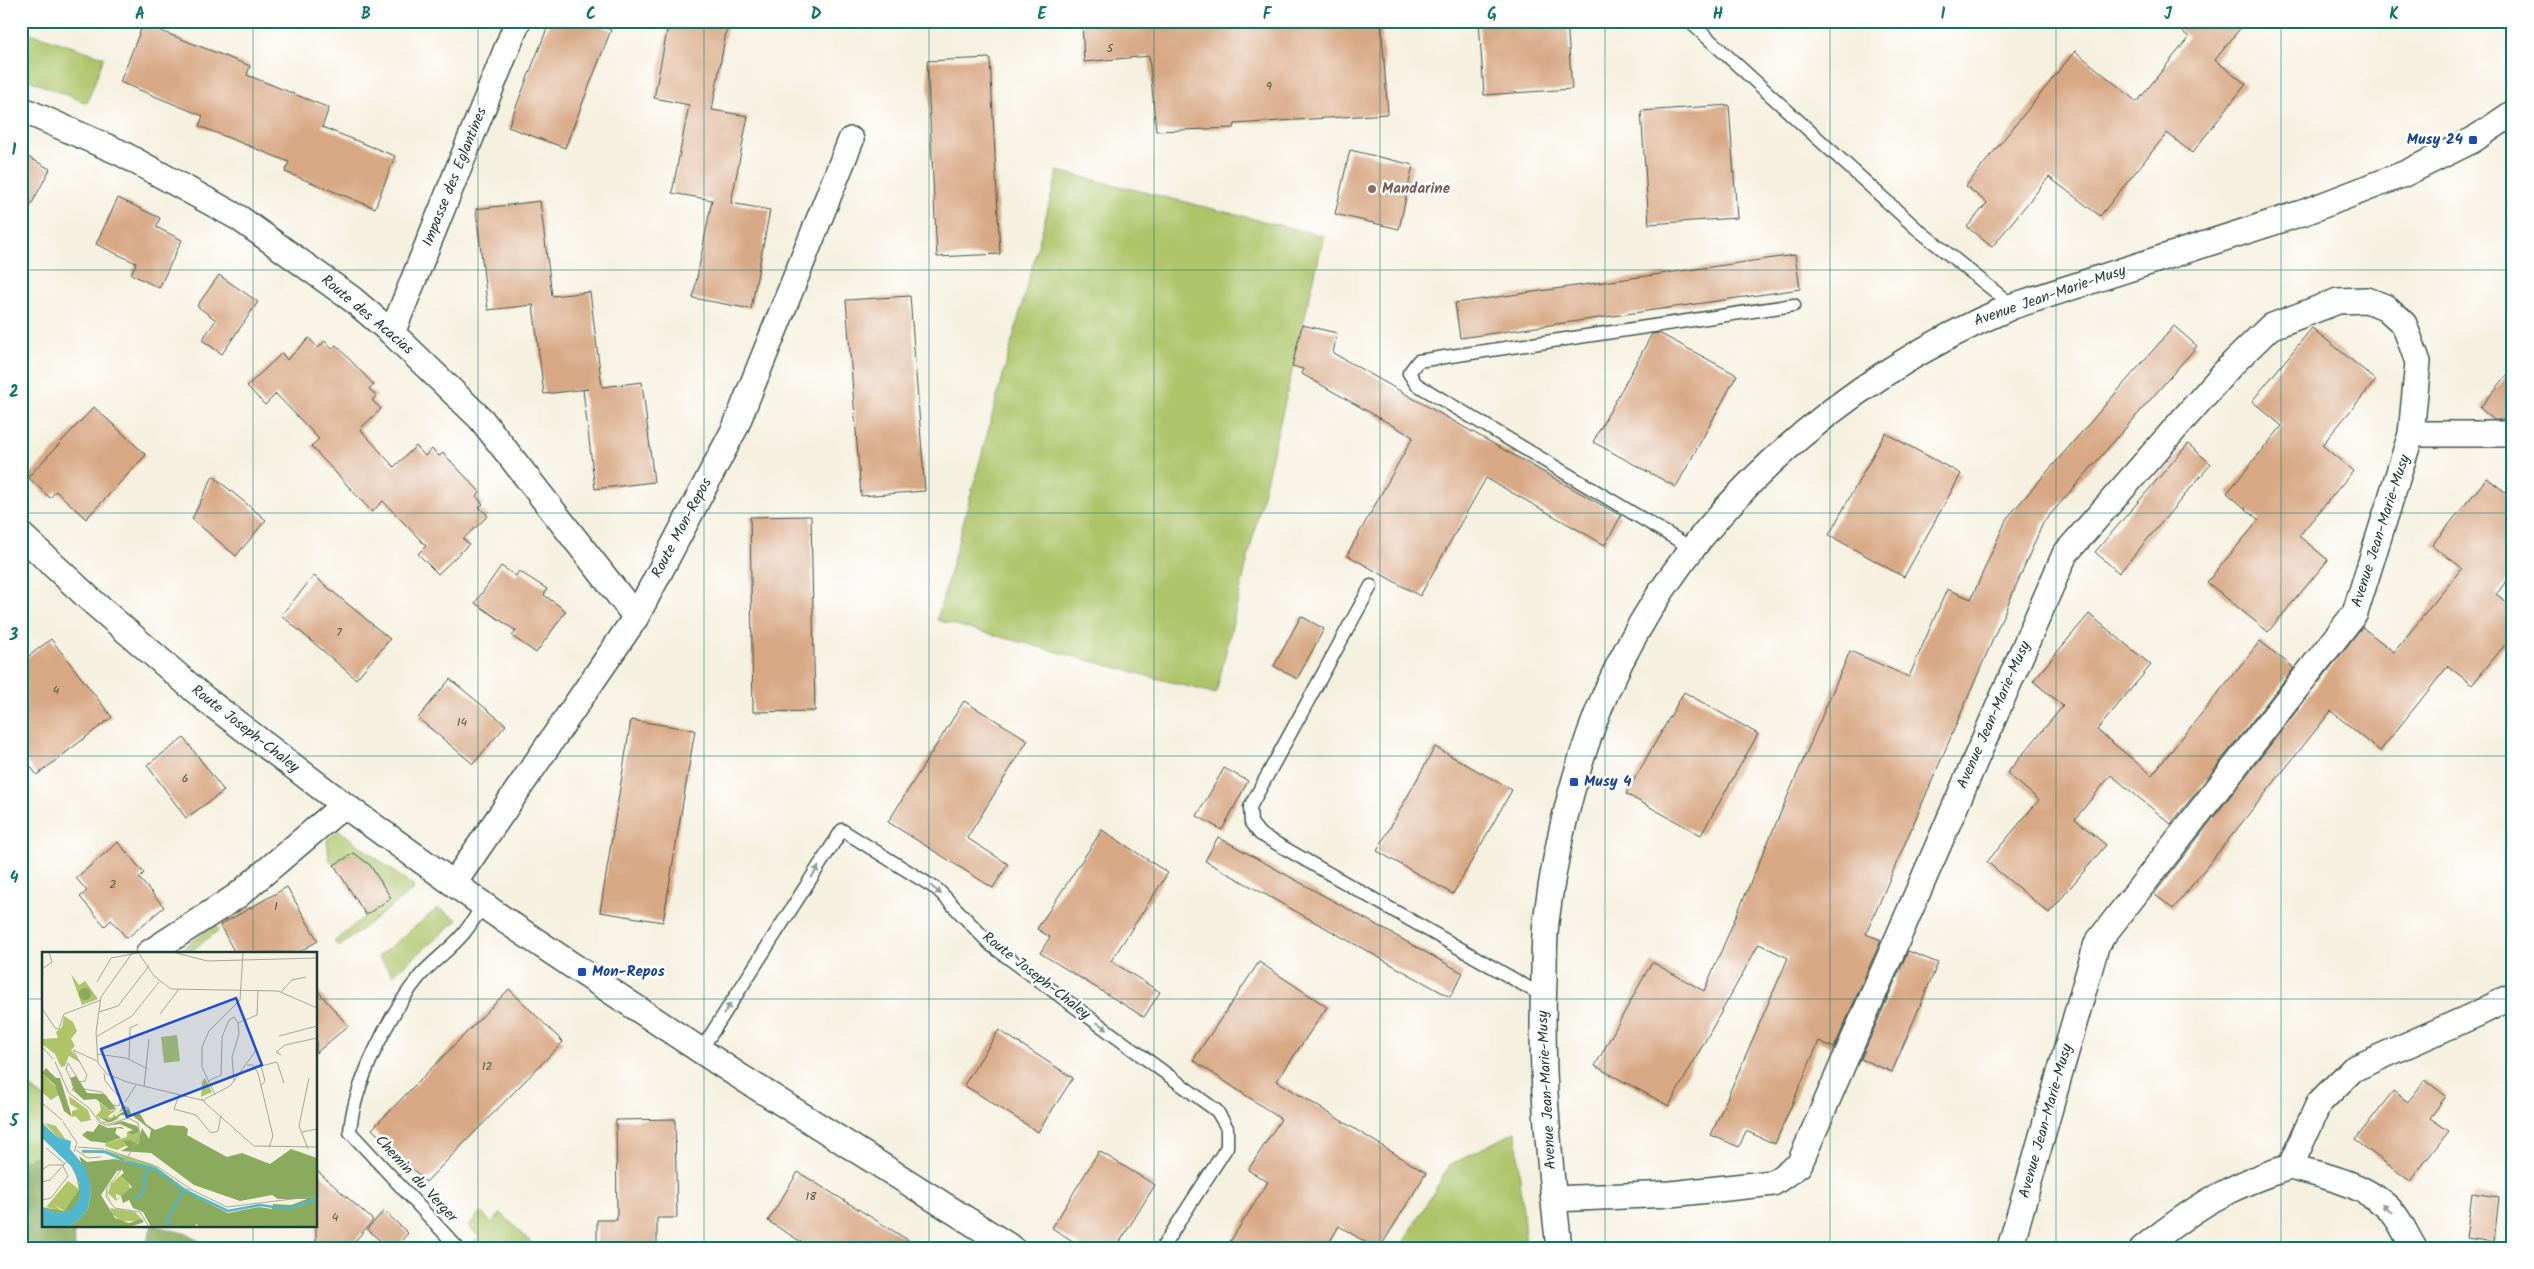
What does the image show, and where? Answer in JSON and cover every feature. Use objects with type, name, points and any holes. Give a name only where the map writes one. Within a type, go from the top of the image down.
[{"type":"street","name":"Impasse des Eglantines","points":[[392,333],[518,21]]},
{"type":"street","name":"Route des Acacias","points":[[21,109],[121,152],[239,218],[352,299],[392,333],[481,418],[636,617]]},
{"type":"street","name":"Avenue Jean-Marie-Musy","points":[[1560,1248],[1554,1200],[1542,1047],[1543,996],[1546,925],[1555,863],[1569,798],[1586,743],[1607,690],[1629,647],[1693,549],[1737,494],[1806,430],[1883,373],[1970,324],[2013,306],[2306,212],[2404,174],[2473,140],[2513,113]]},
{"type":"street","name":"Route Mon-Repos","points":[[454,883],[636,617],[735,428],[851,140]]},
{"type":"street","name":"Avenue Jean-Marie-Musy","points":[[1554,1200],[1671,1194],[1773,1184],[1799,1165],[2065,554],[2231,366],[2270,327],[2338,301],[2367,300],[2386,307],[2404,324],[2418,362],[2412,434],[2355,613],[2097,943],[2010,1248]]},
{"type":"street","name":"Avenue Jean-Marie-Musy","points":[[2412,434],[2513,434]]},
{"type":"street","name":"Route Joseph-Chaley","points":[[21,535],[94,603],[205,699],[344,805],[484,905],[701,1050],[977,1239],[1012,1248]]},
{"type":"street","points":[[151,952],[237,896],[344,805]]},
{"type":"street","points":[[2290,1167],[2319,1103],[2353,1069],[2513,996]]},
{"type":"street","points":[[2143,1248],[2214,1196],[2254,1178],[2290,1167],[2346,1181],[2374,1198],[2394,1214],[2414,1248]]},
{"type":"lane","points":[[1689,21],[1916,228],[2013,306]]},
{"type":"lane","points":[[1693,549],[1416,384],[1409,373],[1418,361],[1794,305]]},
{"type":"lane","points":[[1371,586],[1250,807],[1251,823],[1260,834],[1543,996]]},
{"type":"lane","name":"Route Joseph-Chaley","points":[[701,1050],[842,830],[938,890],[992,946],[1217,1111],[1227,1128],[1227,1147],[1162,1248]]},
{"type":"lane","name":"Chemin du Verger","points":[[458,1248],[350,1132],[351,1113],[373,1054],[403,999],[421,976],[463,934],[484,905]]},
{"type":"green space","points":[[21,30],[104,57],[87,103],[21,77]]},
{"type":"green space","points":[[1058,171],[1324,236],[1216,694],[937,620]]},
{"type":"green space","points":[[339,830],[413,886],[413,890],[339,947],[334,942],[366,915],[391,898],[370,865],[354,853],[334,865],[329,859],[327,840]]},
{"type":"green space","points":[[438,908],[458,920],[393,975],[378,957]]},
{"type":"green space","points":[[215,925],[219,930],[190,952],[176,952]]},
{"type":"green space","points":[[21,1080],[42,1096],[42,1155],[21,1162]]},
{"type":"green space","points":[[1516,1131],[1526,1248],[1400,1248],[1450,1165]]},
{"type":"green space","points":[[42,1155],[42,1226],[74,1226],[75,1248],[21,1248],[21,1162]]},
{"type":"green space","points":[[481,1212],[492,1223],[501,1213],[535,1246],[533,1248],[473,1248],[471,1246],[479,1237],[468,1225]]},
{"type":"green space","points":[[152,1226],[156,1226],[188,1234],[209,1248],[145,1248]]},
{"type":"building","points":[[550,21],[589,21],[611,30],[565,148],[508,127]]},
{"type":"building","points":[[669,21],[728,21],[712,110],[748,116],[731,203],[770,210],[751,309],[693,298],[712,200],[672,193],[689,105],[654,98]]},
{"type":"building","points":[[1082,21],[1381,21],[1388,114],[1235,124],[1234,128],[1156,131],[1149,56],[1084,62]]},
{"type":"building","points":[[1479,21],[1567,21],[1572,89],[1484,95]]},
{"type":"building","points":[[2169,21],[2246,21],[2215,60],[2246,84],[2192,153],[2167,133],[2100,216],[2049,177],[1992,247],[1967,227],[1987,203],[1966,186],[2075,51],[2137,102],[2189,37]]},
{"type":"building","points":[[143,24],[250,66],[247,75],[329,108],[322,127],[395,156],[375,208],[285,172],[289,162],[199,126],[203,116],[120,82]]},
{"type":"building","points":[[990,58],[1000,254],[937,257],[927,61]]},
{"type":"building","points":[[1729,105],[1737,218],[1649,224],[1641,111]]},
{"type":"building","points":[[1350,150],[1413,165],[1399,229],[1335,214]]},
{"type":"building","points":[[21,153],[50,169],[21,224]]},
{"type":"building","points":[[118,198],[160,218],[156,227],[182,240],[159,288],[131,274],[136,263],[96,244]]},
{"type":"building","points":[[540,201],[552,296],[590,292],[602,387],[642,382],[654,482],[595,489],[583,390],[588,389],[544,394],[533,305],[488,310],[476,209]]},
{"type":"building","points":[[1795,255],[1800,289],[1460,338],[1455,303]]},
{"type":"building","points":[[219,275],[258,302],[222,354],[202,340],[216,320],[197,306]]},
{"type":"building","points":[[910,296],[925,491],[861,496],[846,300]]},
{"type":"building","points":[[1302,325],[1337,333],[1333,353],[1621,516],[1605,545],[1486,478],[1420,596],[1347,555],[1413,437],[1302,374],[1303,369],[1292,366]]},
{"type":"building","points":[[2174,326],[2197,346],[2043,523],[1866,934],[1881,940],[1834,1048],[1819,1041],[1775,1144],[1746,1131],[1739,1147],[1711,1135],[1788,958],[1759,944],[1669,1106],[1595,1066],[1652,962],[1704,991],[1850,651],[1909,677],[1947,589],[1971,599],[2007,518]]},
{"type":"building","points":[[2312,328],[2376,380],[2322,445],[2353,471],[2299,536],[2328,560],[2268,632],[2207,582],[2259,520],[2227,493],[2282,426],[2252,401]]},
{"type":"building","points":[[1659,333],[1737,375],[1676,487],[1593,442],[1652,334]]},
{"type":"building","points":[[309,338],[318,348],[325,341],[332,349],[336,345],[374,385],[369,389],[377,396],[372,400],[381,409],[360,429],[394,467],[416,446],[425,456],[432,449],[439,456],[443,453],[480,492],[476,496],[483,504],[479,507],[488,516],[463,539],[469,544],[438,574],[418,554],[426,546],[383,501],[372,512],[311,446],[319,439],[276,394],[265,405],[247,386],[282,353],[287,360]]},
{"type":"building","points":[[2513,368],[2513,420],[2494,420],[2480,408]]},
{"type":"building","points":[[94,407],[146,455],[86,519],[56,491],[50,498],[28,477]]},
{"type":"building","points":[[1885,433],[1961,474],[1904,577],[1829,535]]},
{"type":"building","points":[[2188,444],[2211,464],[2119,573],[2095,552]]},
{"type":"building","points":[[213,476],[266,520],[236,556],[192,519]]},
{"type":"building","points":[[2487,478],[2513,498],[2513,573],[2496,594],[2513,607],[2513,635],[2472,685],[2448,666],[2380,751],[2331,711],[2173,909],[2154,894],[2362,627],[2394,652],[2462,568],[2432,545]]},
{"type":"building","points":[[811,516],[815,711],[753,712],[750,517]]},
{"type":"building","points":[[501,566],[516,576],[519,571],[547,589],[544,595],[566,611],[536,653],[512,636],[516,631],[475,603]]},
{"type":"building","points":[[314,576],[390,639],[356,679],[281,615]]},
{"type":"building","points":[[2089,614],[2151,665],[2097,730],[2152,775],[2260,641],[2294,668],[2171,824],[2111,775],[2075,819],[2106,845],[2049,913],[1987,862],[2039,800],[2007,773],[2063,706],[2033,681]]},
{"type":"building","points":[[1301,616],[1324,629],[1297,679],[1274,666]]},
{"type":"building","points":[[51,639],[112,717],[37,775],[21,754],[21,662]]},
{"type":"building","points":[[450,679],[506,725],[473,764],[418,718]]},
{"type":"building","points":[[1684,692],[1758,734],[1701,835],[1626,794]]},
{"type":"building","points":[[964,701],[1028,740],[967,838],[1008,864],[993,888],[888,822]]},
{"type":"building","points":[[631,720],[695,730],[663,922],[600,912]]},
{"type":"building","points":[[184,738],[224,791],[186,818],[147,765]]},
{"type":"building","points":[[1435,747],[1512,790],[1453,894],[1377,851]]},
{"type":"building","points":[[1224,768],[1248,781],[1222,830],[1197,816]]},
{"type":"building","points":[[1102,830],[1168,873],[1111,961],[1160,992],[1144,1017],[1040,953],[1050,937],[1037,929]]},
{"type":"building","points":[[1218,837],[1463,973],[1450,997],[1205,861]]},
{"type":"building","points":[[118,842],[144,873],[139,878],[164,907],[127,938],[111,920],[105,926],[80,897],[87,891],[76,878]]},
{"type":"building","points":[[354,853],[370,865],[391,898],[366,915],[334,865]]},
{"type":"building","points":[[287,887],[318,941],[299,952],[234,952],[220,925]]},
{"type":"building","points":[[1908,951],[1938,963],[1892,1072],[1861,1059]]},
{"type":"building","points":[[1259,962],[1327,1007],[1277,1081],[1426,1173],[1380,1248],[1375,1248],[1339,1226],[1326,1248],[1226,1248],[1268,1182],[1248,1170],[1281,1119],[1193,1060]]},
{"type":"building","points":[[509,989],[563,1042],[426,1182],[372,1129]]},
{"type":"building","points":[[318,991],[348,1026],[318,1051]]},
{"type":"building","points":[[999,1030],[1073,1078],[1038,1132],[964,1085]]},
{"type":"building","points":[[2425,1080],[2446,1096],[2430,1118],[2449,1131],[2410,1181],[2355,1140],[2393,1091],[2408,1102]]},
{"type":"building","points":[[675,1119],[677,1218],[657,1218],[657,1248],[597,1248],[597,1220],[617,1220],[616,1120]]},
{"type":"building","points":[[1099,1151],[1155,1185],[1116,1248],[1084,1248],[1052,1228]]},
{"type":"building","points":[[318,1172],[373,1220],[349,1248],[316,1248]]},
{"type":"building","points":[[798,1172],[921,1248],[811,1248],[768,1221]]},
{"type":"building","points":[[2472,1193],[2499,1197],[2494,1242],[2466,1238]]},
{"type":"building","points":[[384,1211],[408,1233],[395,1248],[388,1248],[367,1229]]},
{"type":"place","name":"Musy 24","points":[[2473,140]]},
{"type":"place","name":"Mandarine","points":[[1372,189]]},
{"type":"place","name":"Musy 4","points":[[1574,782]]},
{"type":"place","name":"Mon-Repos","points":[[582,972]]}]
